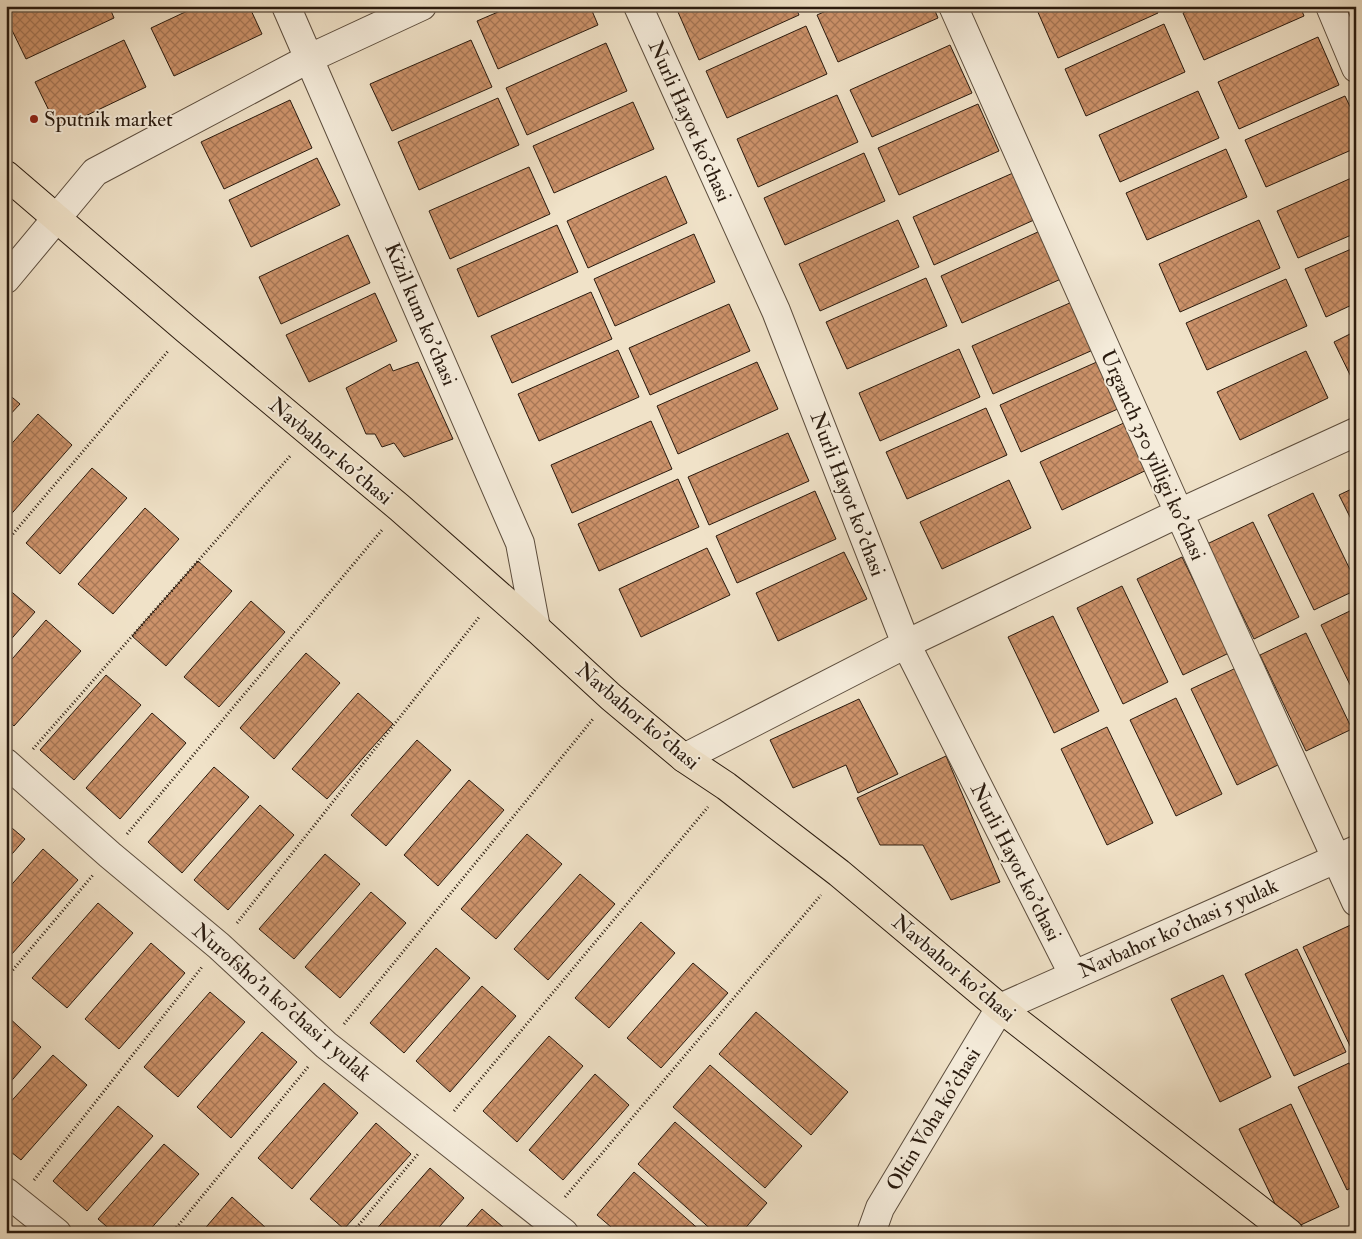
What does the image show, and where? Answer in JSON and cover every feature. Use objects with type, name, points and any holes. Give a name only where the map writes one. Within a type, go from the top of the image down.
[{"type":"main road","name":"Navbahor ko'chasi","points":[[6,174],[187,330],[400,508],[611,697],[684,758],[726,786],[839,873],[1000,1008],[1289,1233]]},
{"type":"street","name":"Kizil kum ko'chasi","points":[[286,6],[520,543],[536,628]]},
{"type":"street","points":[[6,280],[95,172],[310,58],[422,6]]},
{"type":"street","name":"Nurli Hayot ko'chasi","points":[[638,6],[776,311],[906,644],[1073,974]]},
{"type":"street","name":"Urganch 350 yilligi ko'chasi","points":[[953,6],[1179,514],[1345,854],[1356,902]]},
{"type":"street","points":[[1330,6],[1356,68]]},
{"type":"street","points":[[684,758],[906,644],[1356,432]]},
{"type":"street","name":"Nurofsho'n ko'chasi 1 yulak","points":[[11,766],[110,855],[219,946],[326,1045],[555,1226]]},
{"type":"street","name":"Navbahor ko'chasi 5 yulak","points":[[1000,1008],[1345,854]]},
{"type":"street","name":"Oltin Voha ko'chasi","points":[[871,1233],[880,1208],[1000,1008]]},
{"type":"street","points":[[12,1197],[57,1233]]},
{"type":"path","points":[[6,542],[187,330]]},
{"type":"path","points":[[11,766],[310,433]]},
{"type":"path","points":[[6,978],[400,508]]},
{"type":"path","points":[[12,1197],[219,946],[497,594]]},
{"type":"path","points":[[172,1233],[611,697]]},
{"type":"path","points":[[352,1233],[726,786]]},
{"type":"path","points":[[555,1226],[839,873]]},
{"type":"building","points":[[15,6],[109,6],[114,18],[26,59],[6,18],[6,10]]},
{"type":"building","points":[[198,6],[249,6],[262,34],[174,76],[151,28]]},
{"type":"building","points":[[512,6],[590,6],[598,25],[498,69],[477,21]]},
{"type":"building","points":[[691,6],[795,6],[799,15],[699,60],[678,12]]},
{"type":"building","points":[[837,6],[933,6],[938,18],[838,62],[817,15]]},
{"type":"building","points":[[1046,6],[1155,6],[1158,13],[1058,58],[1037,10]]},
{"type":"building","points":[[1197,6],[1300,6],[1304,16],[1204,60],[1183,13]]},
{"type":"building","points":[[1164,24],[1185,72],[1086,116],[1065,69]]},
{"type":"building","points":[[806,26],[827,74],[727,118],[706,71]]},
{"type":"building","points":[[1318,37],[1339,85],[1239,129],[1218,82]]},
{"type":"building","points":[[124,40],[146,87],[58,129],[35,82]]},
{"type":"building","points":[[471,40],[492,87],[392,131],[370,84]]},
{"type":"building","points":[[606,43],[627,91],[527,135],[506,88]]},
{"type":"building","points":[[950,45],[972,93],[872,137],[850,90]]},
{"type":"building","points":[[1198,91],[1219,138],[1120,182],[1099,135]]},
{"type":"building","points":[[837,95],[858,142],[758,187],[737,139]]},
{"type":"building","points":[[1345,96],[1356,119],[1356,148],[1266,187],[1245,140]]},
{"type":"building","points":[[498,98],[519,145],[419,190],[398,142]]},
{"type":"building","points":[[290,100],[312,148],[224,189],[201,142]]},
{"type":"building","points":[[633,102],[654,149],[554,193],[533,146]]},
{"type":"building","points":[[978,104],[999,151],[899,195],[878,148]]},
{"type":"building","points":[[1226,149],[1247,197],[1147,240],[1126,193]]},
{"type":"building","points":[[864,153],[885,201],[785,245],[764,198]]},
{"type":"building","points":[[317,158],[340,205],[251,247],[229,200]]},
{"type":"building","points":[[529,167],[550,214],[450,259],[429,211]]},
{"type":"building","points":[[1013,173],[1034,220],[934,265],[913,217]]},
{"type":"building","points":[[666,176],[687,223],[588,268],[567,221]]},
{"type":"building","points":[[1356,176],[1356,233],[1298,258],[1277,211]]},
{"type":"building","points":[[898,220],[919,267],[820,311],[799,264]]},
{"type":"building","points":[[1259,220],[1280,268],[1180,312],[1159,264]]},
{"type":"building","points":[[557,225],[578,272],[478,317],[457,269]]},
{"type":"building","points":[[1040,231],[1061,279],[962,323],[941,276]]},
{"type":"building","points":[[694,234],[715,282],[615,326],[594,279]]},
{"type":"building","points":[[348,235],[370,283],[281,324],[259,277]]},
{"type":"building","points":[[1356,247],[1356,303],[1326,317],[1305,269]]},
{"type":"building","points":[[926,278],[947,326],[847,369],[826,322]]},
{"type":"building","points":[[1286,279],[1307,326],[1207,370],[1186,323]]},
{"type":"building","points":[[591,292],[612,339],[512,383],[491,336]]},
{"type":"building","points":[[375,293],[397,341],[309,382],[286,335]]},
{"type":"building","points":[[1072,302],[1093,350],[993,394],[972,346]]},
{"type":"building","points":[[729,304],[750,351],[650,395],[629,348]]},
{"type":"building","points":[[1356,331],[1356,387],[1334,342]]},
{"type":"building","points":[[959,349],[980,397],[880,441],[859,393]]},
{"type":"building","points":[[618,350],[639,397],[539,441],[518,394]]},
{"type":"building","points":[[1306,351],[1328,398],[1240,440],[1217,392]]},
{"type":"building","points":[[1099,361],[1120,408],[1021,452],[1000,405]]},
{"type":"building","points":[[418,362],[453,439],[404,457],[394,443],[382,447],[375,434],[366,434],[346,388],[390,364],[393,371]]},
{"type":"building","points":[[757,362],[778,409],[678,454],[657,406]]},
{"type":"building","points":[[6,392],[20,404],[6,419]]},
{"type":"building","points":[[986,408],[1007,455],[907,499],[886,452]]},
{"type":"building","points":[[38,414],[72,445],[6,520],[6,450]]},
{"type":"building","points":[[651,421],[672,469],[572,513],[551,465]]},
{"type":"building","points":[[1128,421],[1151,468],[1062,510],[1040,462]]},
{"type":"building","points":[[788,433],[809,481],[709,525],[688,477]]},
{"type":"building","points":[[92,468],[127,498],[60,574],[26,543]]},
{"type":"building","points":[[678,479],[699,527],[599,571],[578,524]]},
{"type":"building","points":[[1009,480],[1031,528],[942,569],[920,522]]},
{"type":"building","points":[[1356,487],[1356,529],[1339,495]]},
{"type":"building","points":[[815,491],[836,539],[737,583],[716,536]]},
{"type":"building","points":[[1313,493],[1356,582],[1356,590],[1314,610],[1268,515]]},
{"type":"building","points":[[145,508],[179,539],[113,614],[78,584]]},
{"type":"building","points":[[1253,522],[1299,617],[1254,639],[1207,544]]},
{"type":"building","points":[[707,548],[730,595],[641,637],[619,589]]},
{"type":"building","points":[[844,552],[867,599],[778,641],[756,593]]},
{"type":"building","points":[[1182,557],[1229,653],[1183,675],[1137,579]]},
{"type":"building","points":[[198,561],[232,591],[166,666],[132,636]]},
{"type":"building","points":[[1122,586],[1168,682],[1123,704],[1077,608]]},
{"type":"building","points":[[6,587],[35,612],[6,645]]},
{"type":"building","points":[[251,601],[285,632],[219,707],[184,677]]},
{"type":"building","points":[[1356,608],[1356,697],[1321,625]]},
{"type":"building","points":[[1053,616],[1099,711],[1054,733],[1008,637]]},
{"type":"building","points":[[46,620],[81,651],[14,726],[6,719],[6,666]]},
{"type":"building","points":[[1306,633],[1352,729],[1306,751],[1260,655]]},
{"type":"building","points":[[306,653],[340,683],[274,759],[240,728]]},
{"type":"building","points":[[1236,668],[1282,763],[1237,785],[1191,689]]},
{"type":"building","points":[[106,675],[141,705],[74,780],[40,750]]},
{"type":"building","points":[[358,693],[393,724],[327,799],[292,769]]},
{"type":"building","points":[[1176,698],[1222,794],[1176,816],[1130,720]]},
{"type":"building","points":[[859,699],[898,774],[858,793],[846,765],[793,788],[770,740]]},
{"type":"building","points":[[152,713],[186,743],[120,819],[86,788]]},
{"type":"building","points":[[1107,727],[1153,823],[1107,845],[1061,749]]},
{"type":"building","points":[[417,740],[451,770],[386,846],[351,815]]},
{"type":"building","points":[[946,756],[1000,882],[951,900],[923,845],[880,845],[857,798]]},
{"type":"building","points":[[214,767],[249,797],[182,873],[148,842]]},
{"type":"building","points":[[469,780],[504,810],[438,886],[404,855]]},
{"type":"building","points":[[260,805],[294,835],[228,910],[194,880]]},
{"type":"building","points":[[6,823],[25,839],[6,861]]},
{"type":"building","points":[[527,834],[562,864],[496,939],[461,909]]},
{"type":"building","points":[[43,849],[78,880],[11,955],[6,951],[6,891]]},
{"type":"building","points":[[325,854],[360,884],[294,959],[259,929]]},
{"type":"building","points":[[580,874],[615,904],[548,980],[514,949]]},
{"type":"building","points":[[371,892],[406,923],[340,998],[305,967]]},
{"type":"building","points":[[98,903],[133,933],[67,1008],[32,978]]},
{"type":"building","points":[[641,922],[675,953],[609,1028],[575,998]]},
{"type":"building","points":[[1355,923],[1356,1048],[1352,1050],[1303,947]]},
{"type":"building","points":[[151,943],[185,973],[119,1049],[85,1019]]},
{"type":"building","points":[[436,948],[470,978],[404,1053],[370,1023]]},
{"type":"building","points":[[1297,949],[1346,1052],[1294,1076],[1245,974]]},
{"type":"building","points":[[693,963],[728,993],[661,1068],[627,1038]]},
{"type":"building","points":[[1223,975],[1271,1077],[1220,1102],[1171,999]]},
{"type":"building","points":[[482,986],[516,1016],[450,1092],[416,1061]]},
{"type":"building","points":[[210,992],[245,1022],[178,1097],[144,1067]]},
{"type":"building","points":[[756,1012],[848,1092],[811,1135],[719,1054]]},
{"type":"building","points":[[6,1017],[41,1047],[6,1087]]},
{"type":"building","points":[[262,1032],[297,1062],[231,1138],[197,1107]]},
{"type":"building","points":[[549,1036],[583,1066],[517,1142],[483,1111]]},
{"type":"building","points":[[53,1055],[87,1085],[21,1160],[6,1148],[6,1107]]},
{"type":"building","points":[[1349,1063],[1356,1076],[1356,1185],[1347,1190],[1298,1087]]},
{"type":"building","points":[[710,1065],[802,1146],[765,1188],[673,1107]]},
{"type":"building","points":[[595,1074],[629,1105],[563,1180],[529,1150]]},
{"type":"building","points":[[324,1083],[358,1113],[292,1189],[258,1158]]},
{"type":"building","points":[[1291,1104],[1339,1207],[1288,1231],[1239,1129]]},
{"type":"building","points":[[118,1106],[153,1136],[87,1211],[53,1181]]},
{"type":"building","points":[[675,1122],[767,1203],[741,1233],[715,1233],[638,1164]]},
{"type":"building","points":[[376,1123],[411,1154],[344,1229],[310,1199]]},
{"type":"building","points":[[164,1144],[199,1174],[147,1233],[114,1233],[98,1219]]},
{"type":"building","points":[[430,1168],[464,1198],[434,1233],[373,1233]]},
{"type":"building","points":[[634,1172],[703,1233],[618,1233],[597,1215]]},
{"type":"building","points":[[232,1197],[266,1228],[262,1233],[201,1233]]},
{"type":"building","points":[[482,1209],[510,1233],[461,1233]]},
{"type":"place","name":"Sputnik market","points":[[34,119]]}]
